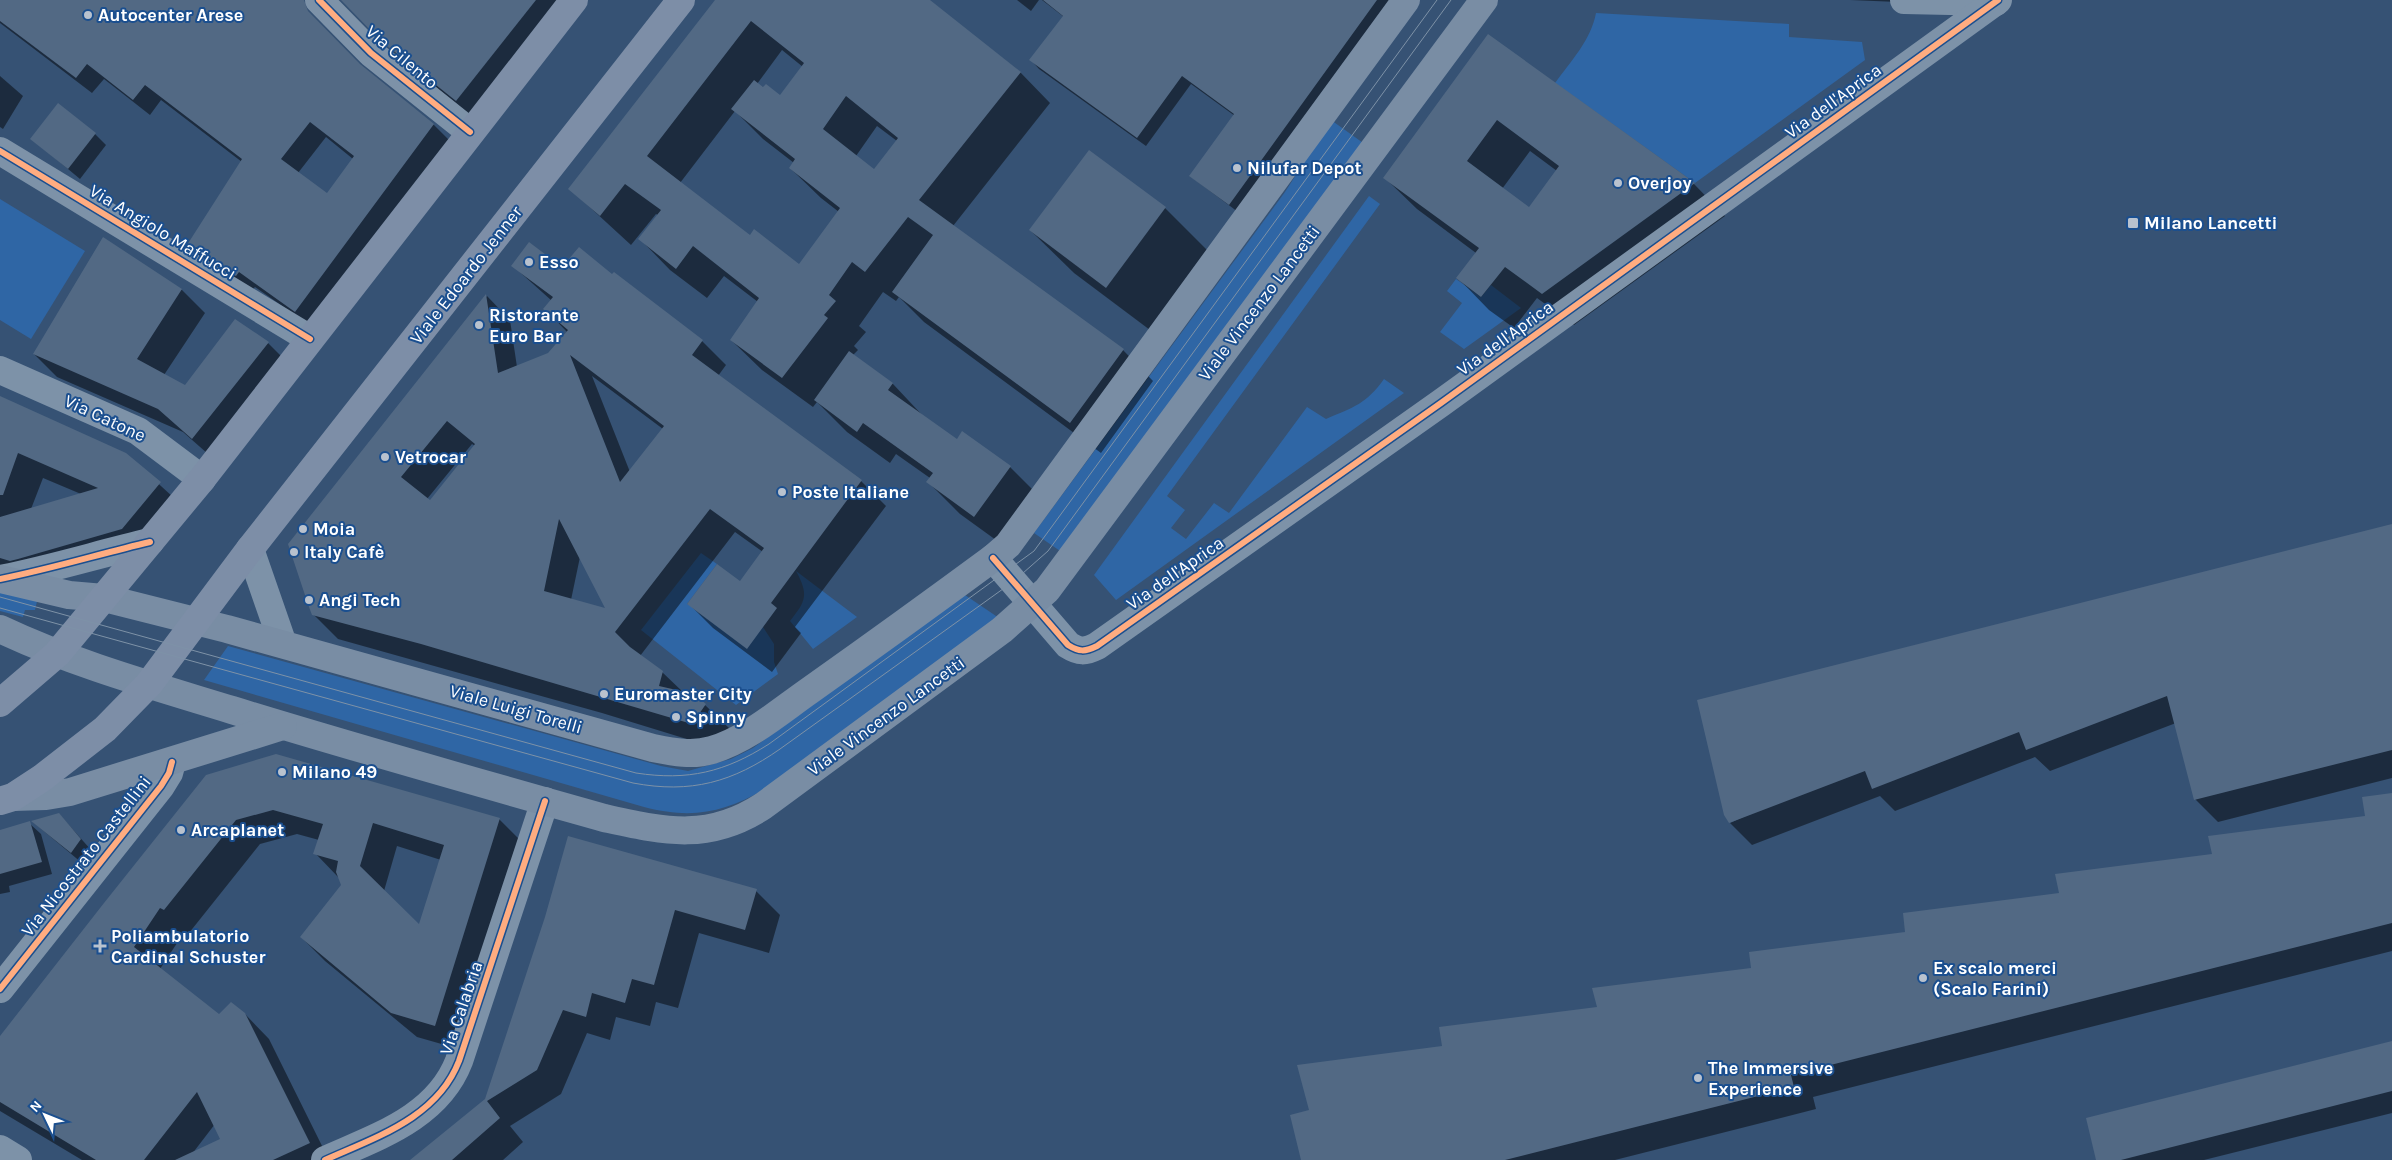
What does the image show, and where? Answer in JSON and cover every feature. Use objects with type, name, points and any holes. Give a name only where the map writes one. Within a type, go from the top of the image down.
[{"type":"main road","points":[[0,703],[57,654],[202,479],[574,0]]},
{"type":"main road","name":"Viale Edoardo Jenner","points":[[6,799],[42,778],[105,728],[149,684],[250,549],[681,0]]},
{"type":"main road","points":[[993,558],[1013,539],[1406,0]]},
{"type":"main road","name":"Viale Vincenzo Lancetti","points":[[546,801],[604,818],[659,828],[700,830],[736,822],[763,806],[1002,630],[1032,605],[1052,584],[1484,0]]},
{"type":"main road","name":"Viale Luigi Torelli","points":[[0,579],[69,595],[104,598],[196,621],[652,748],[682,753],[702,752],[725,745],[748,733],[993,558]]},
{"type":"main road","points":[[0,629],[57,654],[149,684],[283,726],[546,801]]},
{"type":"main road","points":[[6,799],[61,794],[172,762],[283,726]]},
{"type":"street","name":"Via Cilento","points":[[319,0],[371,52],[470,132]]},
{"type":"street","points":[[1904,0],[1997,1]]},
{"type":"street","name":"Via dell'Aprica","points":[[1032,605],[1068,645],[1078,652],[1097,646],[1441,404],[1997,1]]},
{"type":"street","name":"Via Angiolo Maffucci","points":[[0,151],[310,339]]},
{"type":"street","name":"Via Catone","points":[[0,370],[138,431],[202,479]]},
{"type":"street","points":[[0,579],[56,568],[94,555],[150,542]]},
{"type":"street","points":[[250,549],[283,644]]},
{"type":"street","points":[[993,558],[1032,605]]},
{"type":"street","name":"Via Nicostrato Castellini","points":[[0,989],[161,786],[169,773],[172,762]]},
{"type":"street","name":"Via Calabria","points":[[325,1160],[410,1119],[435,1100],[450,1081],[459,1061],[546,801]]},
{"type":"street","points":[[0,1149],[18,1160]]},
{"type":"shaded area","points":[[1596,13],[1789,24],[1789,37],[1862,42],[1865,60],[1695,183],[1555,83],[1585,41]]},
{"type":"shaded area","points":[[1331,120],[1366,145],[1063,553],[1034,533],[1285,192]]},
{"type":"shaded area","points":[[1369,196],[1380,204],[1167,496],[1185,510],[1171,528],[1186,539],[1214,503],[1229,513],[1307,407],[1326,419],[1359,404],[1384,379],[1404,393],[1116,600],[1094,575]]},
{"type":"shaded area","points":[[0,199],[85,251],[31,339],[0,320]]},
{"type":"shaded area","points":[[1456,279],[1481,297],[1491,285],[1521,308],[1464,349],[1440,332],[1462,303],[1447,291]]},
{"type":"shaded area","points":[[701,553],[717,564],[687,604],[763,627],[774,644],[774,662],[778,674],[736,705],[641,630]]},
{"type":"shaded area","points":[[796,571],[857,617],[813,649],[790,621],[800,608],[804,598],[803,586]]},
{"type":"shaded area","points":[[0,588],[38,597],[35,610],[25,610],[23,617],[0,611]]},
{"type":"shaded area","points":[[965,595],[999,618],[770,786],[739,802],[710,811],[695,813],[662,811],[644,807],[204,680],[228,646],[661,766],[688,771],[731,759],[753,748]]},
{"type":"building","points":[[0,0],[304,0],[308,11],[360,64],[434,124],[295,312],[239,272],[236,276],[187,245],[242,159],[145,85],[133,100],[87,64],[76,78],[0,21]],"holes":[[[310,122],[354,156],[327,193],[281,159]]]},
{"type":"building","points":[[341,0],[536,0],[456,101],[381,41]]},
{"type":"building","points":[[715,0],[930,0],[1021,72],[919,200],[1124,349],[1070,423],[892,292],[933,235],[908,217],[865,272],[852,262],[829,295],[836,301],[824,315],[828,318],[782,378],[730,340],[759,298],[693,246],[676,269],[638,239],[661,210],[625,184],[600,216],[568,189]],"holes":[[[751,21],[804,63],[780,95],[766,84],[763,87],[754,80],[731,109],[795,159],[789,168],[840,208],[799,264],[754,229],[750,235],[647,156]],[[846,96],[898,138],[874,169],[823,129]]]},
{"type":"building","points":[[1043,0],[1377,0],[1229,205],[1189,176],[1234,114],[1182,76],[1137,138],[1029,60],[1063,16]]},
{"type":"building","points":[[1488,34],[1695,183],[1542,294],[1505,267],[1481,297],[1456,278],[1479,248],[1383,178]],"holes":[[[1497,120],[1559,166],[1529,207],[1467,161]]]},
{"type":"building","points":[[58,103],[96,133],[68,169],[30,139]]},
{"type":"building","points":[[1089,150],[1166,207],[1106,288],[1029,230]]},
{"type":"building","points":[[103,237],[182,289],[137,359],[185,385],[235,319],[269,342],[192,439],[158,409],[33,354]]},
{"type":"building","points":[[529,242],[562,267],[579,247],[612,274],[614,272],[703,340],[692,355],[862,480],[771,603],[777,608],[747,649],[687,604],[717,564],[740,581],[764,548],[710,509],[615,632],[630,647],[663,671],[659,686],[694,694],[706,704],[692,724],[421,644],[312,615],[288,544],[486,294],[498,373],[548,353],[568,330],[543,309],[553,297],[511,266]],"holes":[[[570,355],[664,426],[620,482]],[[447,421],[475,444],[430,500],[401,477]],[[559,519],[605,608],[544,591]]]},
{"type":"building","points":[[849,351],[893,383],[888,390],[957,439],[962,431],[1011,466],[974,517],[926,482],[933,473],[863,423],[857,432],[814,400]]},
{"type":"building","points":[[0,396],[126,453],[161,482],[122,529],[10,561],[0,558],[0,517],[98,488],[18,453],[3,495],[0,495]]},
{"type":"building","points":[[2392,524],[2392,750],[2194,800],[2167,696],[2026,750],[2019,732],[1872,789],[1865,771],[1729,823],[1724,815],[1697,700]]},
{"type":"building","points":[[276,754],[500,818],[435,1026],[391,1013],[300,937],[341,885],[336,872],[338,861],[313,854],[323,824],[273,810],[236,820],[164,910],[160,908],[134,947],[219,1014],[231,1002],[245,1013],[310,1143],[273,1160],[175,1160],[220,1139],[197,1092],[144,1160],[96,1160],[0,1102],[0,1036],[206,775]],"holes":[[[373,823],[444,845],[419,924],[360,866]]]},
{"type":"building","name":"Ex scalo merci (Scalo Farini)","points":[[2392,793],[2392,923],[1791,1075],[1794,1087],[1505,1160],[1301,1160],[1290,1115],[1309,1110],[1297,1065],[1442,1046],[1439,1027],[1597,1007],[1592,988],[1751,968],[1749,952],[1905,932],[1903,913],[2059,893],[2055,874],[2212,854],[2208,836],[2365,816],[2362,797]]},
{"type":"building","points":[[59,813],[81,839],[71,853],[31,821]]},
{"type":"building","points":[[30,821],[42,862],[0,874],[0,830]]},
{"type":"building","points":[[568,836],[757,889],[745,930],[675,910],[654,985],[632,979],[625,1003],[592,993],[586,1017],[563,1010],[537,1070],[487,1101],[500,1118],[452,1160],[410,1160],[485,1099],[545,917]]},
{"type":"building","points":[[2392,1041],[2392,1091],[2121,1160],[2096,1160],[2086,1118]]},
{"type":"tram line","points":[[0,597],[636,773],[673,776],[689,775],[721,768],[753,754],[769,744],[1034,551],[1437,0]]},
{"type":"tram line","points":[[0,608],[633,783],[654,786],[693,786],[728,777],[745,770],[780,749],[1014,581],[1048,551],[1451,0]]},
{"type":"cycle path","points":[[319,0],[371,53],[470,132]]},
{"type":"cycle path","points":[[993,558],[1068,645],[1082,650],[1097,646],[1441,403],[1998,0]]},
{"type":"cycle path","points":[[0,151],[310,339]]},
{"type":"cycle path","points":[[0,579],[150,542]]},
{"type":"cycle path","points":[[0,989],[161,786],[169,773],[172,762]]},
{"type":"cycle path","points":[[325,1160],[384,1134],[403,1123],[436,1097],[449,1081],[459,1061],[545,801]]},
{"type":"place","name":"Autocenter Arese","points":[[88,15]]},
{"type":"place","name":"Nilufar Depot","points":[[1237,168]]},
{"type":"place","name":"Overjoy","points":[[1618,183]]},
{"type":"place","name":"Milano Lancetti","points":[[2133,223]]},
{"type":"place","name":"Esso","points":[[529,262]]},
{"type":"place","name":"Ristorante Euro Bar","points":[[479,325]]},
{"type":"place","name":"Vetrocar","points":[[385,457]]},
{"type":"place","name":"Poste Italiane","points":[[782,492]]},
{"type":"place","name":"Moia","points":[[303,529]]},
{"type":"place","name":"Italy Cafè","points":[[294,552]]},
{"type":"place","name":"Angi Tech","points":[[309,600]]},
{"type":"place","name":"Euromaster City","points":[[604,694]]},
{"type":"place","name":"Spinny","points":[[676,717]]},
{"type":"place","name":"Milano 49","points":[[282,772]]},
{"type":"place","name":"Arcaplanet","points":[[181,830]]},
{"type":"place","name":"Poliambulatorio Cardinal Schuster","points":[[100,946]]},
{"type":"place","name":"Ex scalo merci (Scalo Farini)","points":[[1923,978]]},
{"type":"place","name":"The Immersive Experience","points":[[1698,1078]]}]
